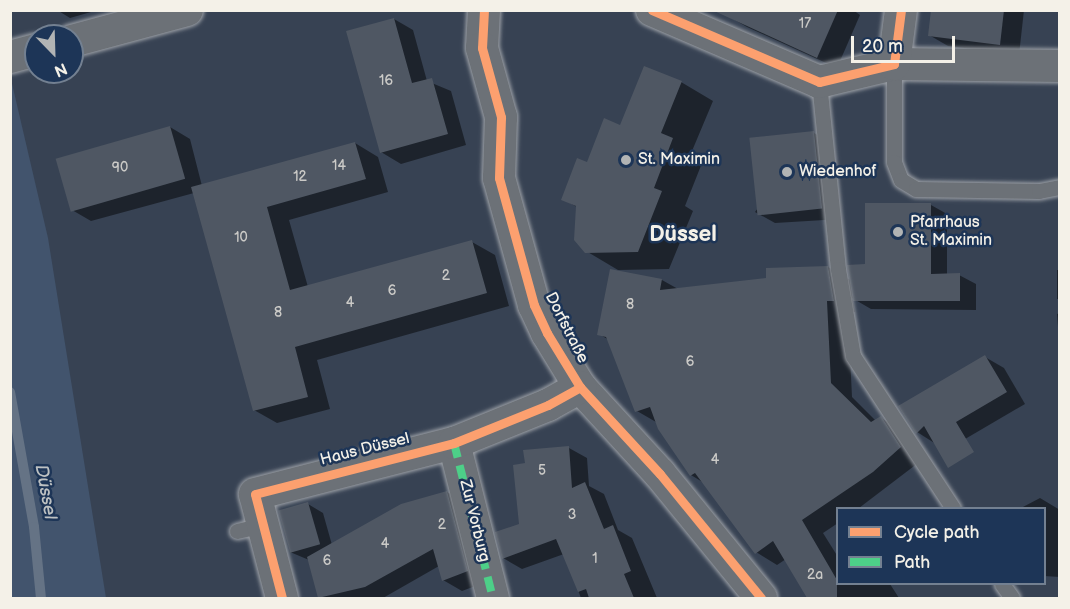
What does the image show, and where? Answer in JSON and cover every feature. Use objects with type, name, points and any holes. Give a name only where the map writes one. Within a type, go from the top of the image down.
[{"type":"street","points":[[84,38],[187,10]]},
{"type":"street","name":"Dorfstraße","points":[[484,10],[482,48],[501,117],[499,178],[534,305],[580,387],[660,474],[760,598]]},
{"type":"street","points":[[652,10],[819,82],[894,64],[1059,66]]},
{"type":"street","points":[[894,64],[901,10]]},
{"type":"street","name":"Haus Düssel","points":[[282,598],[250,528],[255,494],[454,444],[548,405],[580,387]]},
{"type":"street","name":"Zur Vorburg","points":[[454,444],[494,598]]},
{"type":"lane","points":[[894,64],[894,162],[901,180],[915,189],[1039,191],[1059,187]]},
{"type":"lane","points":[[819,82],[838,269],[853,356],[952,507]]},
{"type":"lane","points":[[1003,585],[1012,598]]},
{"type":"shaded area","points":[[10,75],[48,238],[106,598],[11,598]]},
{"type":"building","points":[[712,10],[838,10],[817,58]]},
{"type":"building","points":[[931,10],[1004,10],[1000,45],[928,36]]},
{"type":"building","points":[[394,18],[412,83],[432,78],[448,134],[380,153],[346,31]]},
{"type":"building","name":"St. Maximin","points":[[644,66],[682,81],[661,133],[673,138],[654,188],[662,191],[638,252],[585,253],[574,240],[576,206],[561,200],[577,158],[587,162],[604,118],[620,125]]},
{"type":"building","points":[[170,126],[185,179],[71,212],[56,159]]},
{"type":"building","name":"Wiedenhof","points":[[814,131],[822,209],[758,215],[749,138]]},
{"type":"building","points":[[355,142],[366,179],[267,207],[290,290],[472,240],[487,293],[295,347],[308,397],[253,411],[191,187]]},
{"type":"building","points":[[865,203],[931,203],[931,274],[960,273],[960,301],[853,301],[847,265],[865,264]]},
{"type":"building","points":[[828,266],[834,301],[827,301],[831,383],[871,422],[881,416],[901,447],[873,472],[802,520],[836,578],[837,598],[807,598],[773,541],[755,554],[695,473],[690,476],[658,429],[650,407],[635,412],[606,337],[597,335],[610,269],[662,279],[660,290],[766,278],[766,268]]},
{"type":"building","points":[[985,355],[1007,392],[956,422],[974,452],[948,468],[924,426],[916,434],[898,406]]},
{"type":"building","points":[[569,446],[572,488],[585,482],[604,529],[613,525],[631,571],[624,574],[634,598],[589,598],[586,589],[578,592],[556,539],[502,559],[495,532],[519,524],[513,465],[525,463],[523,450]]},
{"type":"building","points":[[447,491],[468,571],[442,581],[433,549],[365,587],[318,598],[307,557],[401,504]]},
{"type":"building","points":[[308,502],[320,544],[290,553],[278,511]]},
{"type":"waterway","name":"Düssel","points":[[10,392],[34,527],[41,598]]},
{"type":"marked path","points":[[454,443],[493,598]]},
{"type":"cycle path","points":[[484,10],[482,48],[501,117],[499,178],[534,305],[547,333],[580,387],[660,474],[761,598]]},
{"type":"cycle path","points":[[652,10],[819,82],[894,64],[901,10]]},
{"type":"cycle path","points":[[282,598],[255,494],[454,443],[548,405],[580,387]]},
{"type":"place","name":"St. Maximin","points":[[626,160]]},
{"type":"place","name":"Wiedenhof","points":[[787,172]]},
{"type":"place","name":"Pfarrhaus St. Maximin","points":[[898,232]]},
{"type":"district","name":"Düssel","points":[[683,235]]}]
